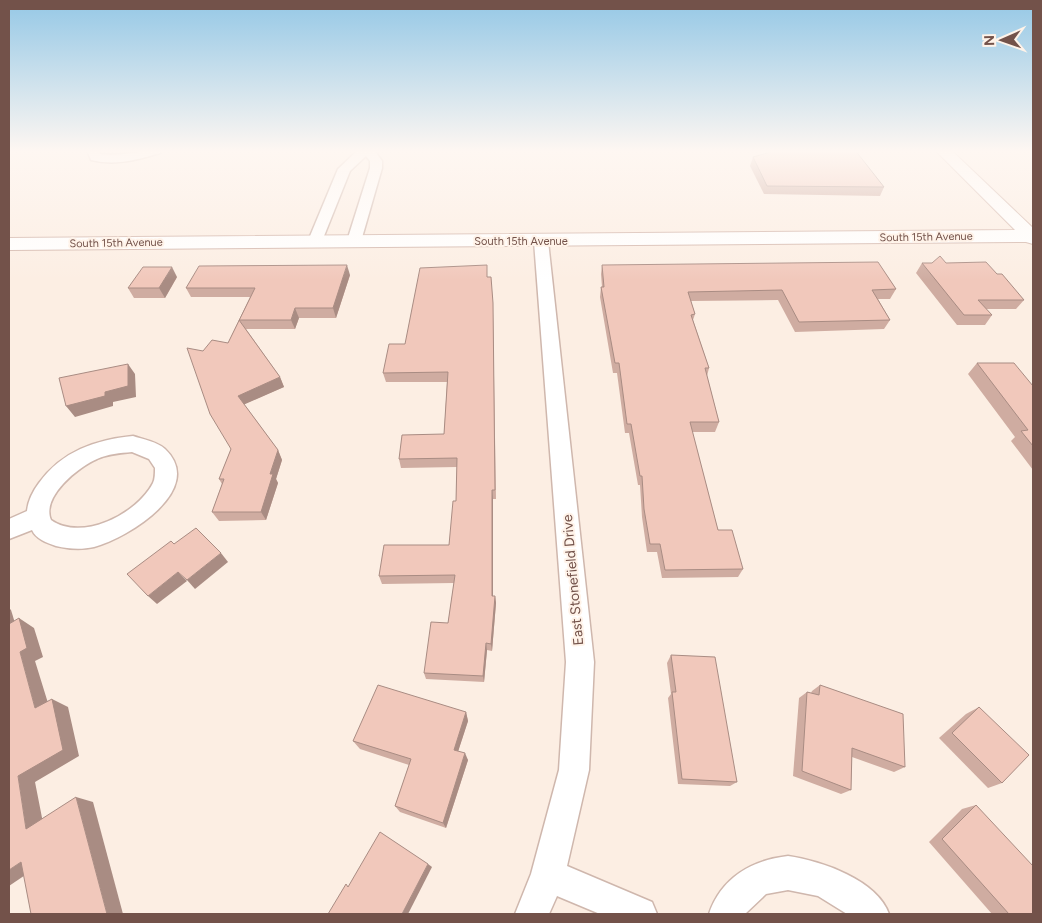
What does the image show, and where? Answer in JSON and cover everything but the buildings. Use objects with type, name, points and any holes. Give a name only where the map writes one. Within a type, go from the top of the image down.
[{"type":"street","points":[[315,241],[334,193]]},
{"type":"street","points":[[354,241],[368,193]]},
{"type":"street","points":[[987,193],[1033,237]]},
{"type":"street","name":"South 15th Avenue","points":[[9,244],[1033,237]]},
{"type":"street","name":"East Stonefield Drive","points":[[532,914],[548,875],[574,770],[580,662],[541,241]]},
{"type":"street","points":[[133,444],[148,447],[160,455],[166,466],[166,480],[158,496],[144,512],[125,526],[102,536],[79,540],[59,538],[44,530],[38,517],[38,503],[46,487],[75,460],[94,451],[114,445],[133,444]]},
{"type":"street","points":[[9,529],[38,517]]},
{"type":"street","points":[[726,914],[747,886],[774,873],[806,874],[839,887],[872,914]]},
{"type":"street","points":[[548,875],[640,914]]}]
